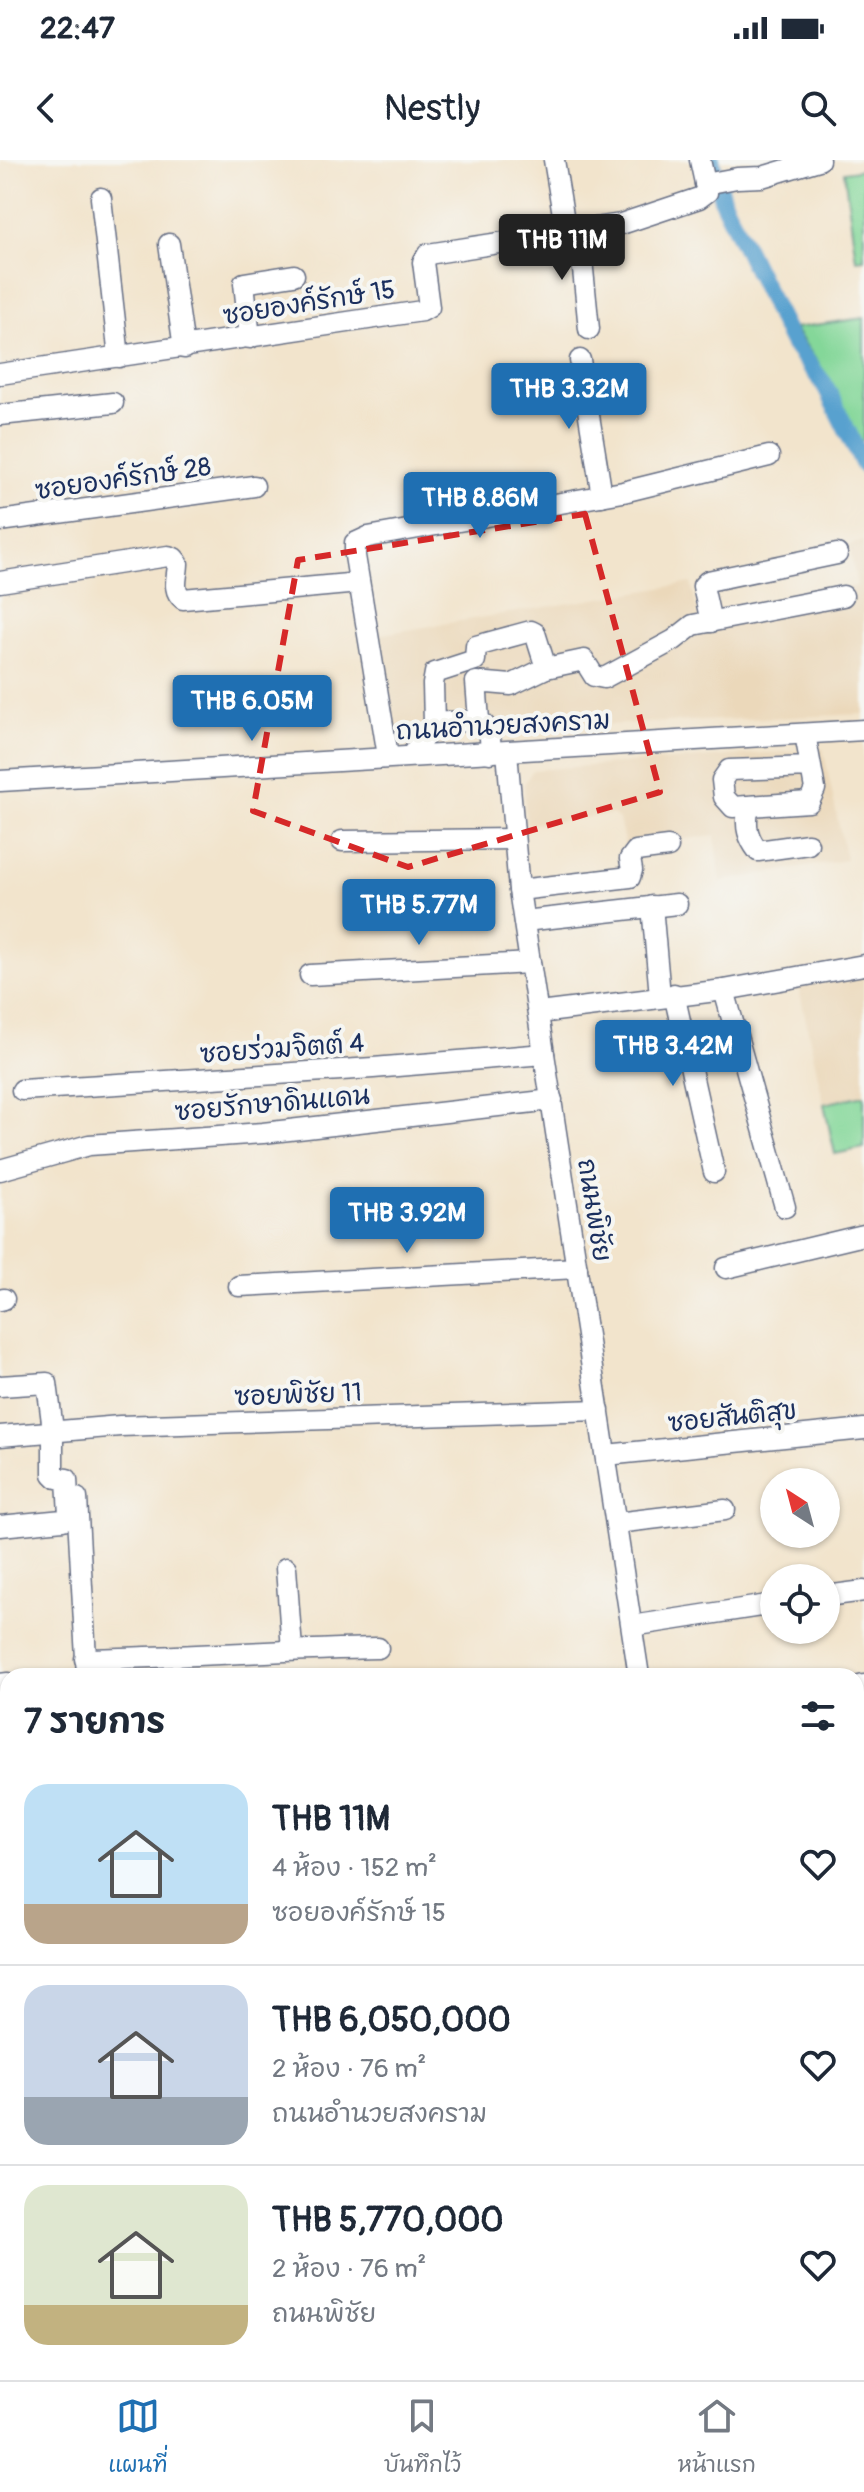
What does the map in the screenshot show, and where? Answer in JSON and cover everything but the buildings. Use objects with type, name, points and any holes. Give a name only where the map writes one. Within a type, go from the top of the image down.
[{"type":"street","points":[[554,160],[573,232],[589,329]]},
{"type":"street","points":[[700,160],[710,185]]},
{"type":"street","name":"ซอยองค์รักษ์ 15","points":[[0,374],[422,311],[429,307],[423,262],[428,254],[636,220],[703,197],[710,185],[762,177],[813,160]]},
{"type":"street","points":[[101,198],[119,357]]},
{"type":"street","points":[[169,244],[184,348]]},
{"type":"street","points":[[250,338],[244,283],[294,275]]},
{"type":"street","points":[[580,360],[602,496]]},
{"type":"street","points":[[0,415],[113,403]]},
{"type":"street","points":[[388,756],[355,543],[368,537],[602,496],[769,456]]},
{"type":"street","name":"ซอยองค์รักษ์ 28","points":[[0,521],[254,486]]},
{"type":"street","points":[[711,622],[703,586],[708,581],[837,554]]},
{"type":"street","points":[[0,582],[168,556],[178,563],[176,587],[183,599],[359,583]]},
{"type":"street","points":[[476,682],[511,685],[546,668],[584,660],[594,676],[604,678],[674,640],[693,625],[843,596]]},
{"type":"street","points":[[411,756],[434,723],[435,673],[475,660],[476,646],[531,631],[535,633],[546,668]]},
{"type":"street","name":"ถนนพิชัย","points":[[475,660],[479,720],[486,725],[498,752],[513,839],[638,1668]]},
{"type":"street","points":[[434,723],[479,720]]},
{"type":"street","name":"ถนนอำนวยสงคราม","points":[[0,781],[864,730]]},
{"type":"street","points":[[722,739],[729,770],[722,780],[724,797],[733,807],[753,806],[809,802],[815,789],[805,734]]},
{"type":"street","points":[[729,770],[811,767]]},
{"type":"street","points":[[753,806],[748,811],[746,824],[750,840],[758,851],[808,844]]},
{"type":"street","points":[[342,841],[513,839]]},
{"type":"street","points":[[519,890],[630,877],[632,854],[668,847]]},
{"type":"street","points":[[524,921],[677,904]]},
{"type":"street","points":[[652,906],[667,995],[714,1172]]},
{"type":"street","points":[[310,975],[530,963]]},
{"type":"street","points":[[539,1013],[724,990],[864,965]]},
{"type":"street","points":[[724,990],[785,1207]]},
{"type":"street","name":"ซอยร่วมจิตต์ 4","points":[[22,1090],[544,1054]]},
{"type":"street","name":"ซอยรักษาดินแดน","points":[[0,1170],[89,1145],[263,1133],[552,1100]]},
{"type":"street","points":[[726,1268],[864,1235]]},
{"type":"street","points":[[239,1286],[577,1268]]},
{"type":"street","points":[[0,1386],[47,1383],[53,1430],[53,1474],[57,1478],[67,1479],[69,1489],[69,1515],[63,1520],[0,1526]]},
{"type":"street","name":"ซอยพิชัย 11","points":[[0,1436],[53,1430],[599,1410]]},
{"type":"street","name":"ซอยสันติสุข","points":[[606,1455],[864,1429]]},
{"type":"street","points":[[69,1489],[78,1499],[86,1668],[189,1657],[378,1648]]},
{"type":"street","points":[[616,1523],[725,1510]]},
{"type":"street","points":[[286,1568],[292,1650]]},
{"type":"street","points":[[840,1594],[864,1591]]},
{"type":"street","points":[[632,1626],[760,1606]]},
{"type":"highlighted area","points":[[585,514],[660,792],[408,867],[253,811],[298,560]]},
{"type":"shaded area","points":[[864,541],[864,714],[380,734],[371,636],[691,583],[699,618],[857,586],[849,545]]},
{"type":"shaded area","points":[[823,749],[846,860],[721,881],[715,836],[625,845],[619,820],[613,814],[526,825],[524,784],[533,770]]},
{"type":"shaded area","points":[[864,975],[864,1095],[824,1104],[799,988]]},
{"type":"green space","points":[[864,169],[864,259],[856,260],[844,172]]},
{"type":"green space","points":[[864,318],[864,439],[859,442],[831,382],[794,328]]},
{"type":"green space","points":[[864,1095],[864,1148],[835,1154],[824,1104]]},
{"type":"waterway","points":[[711,160],[723,202],[791,341],[824,384],[864,465]]}]
